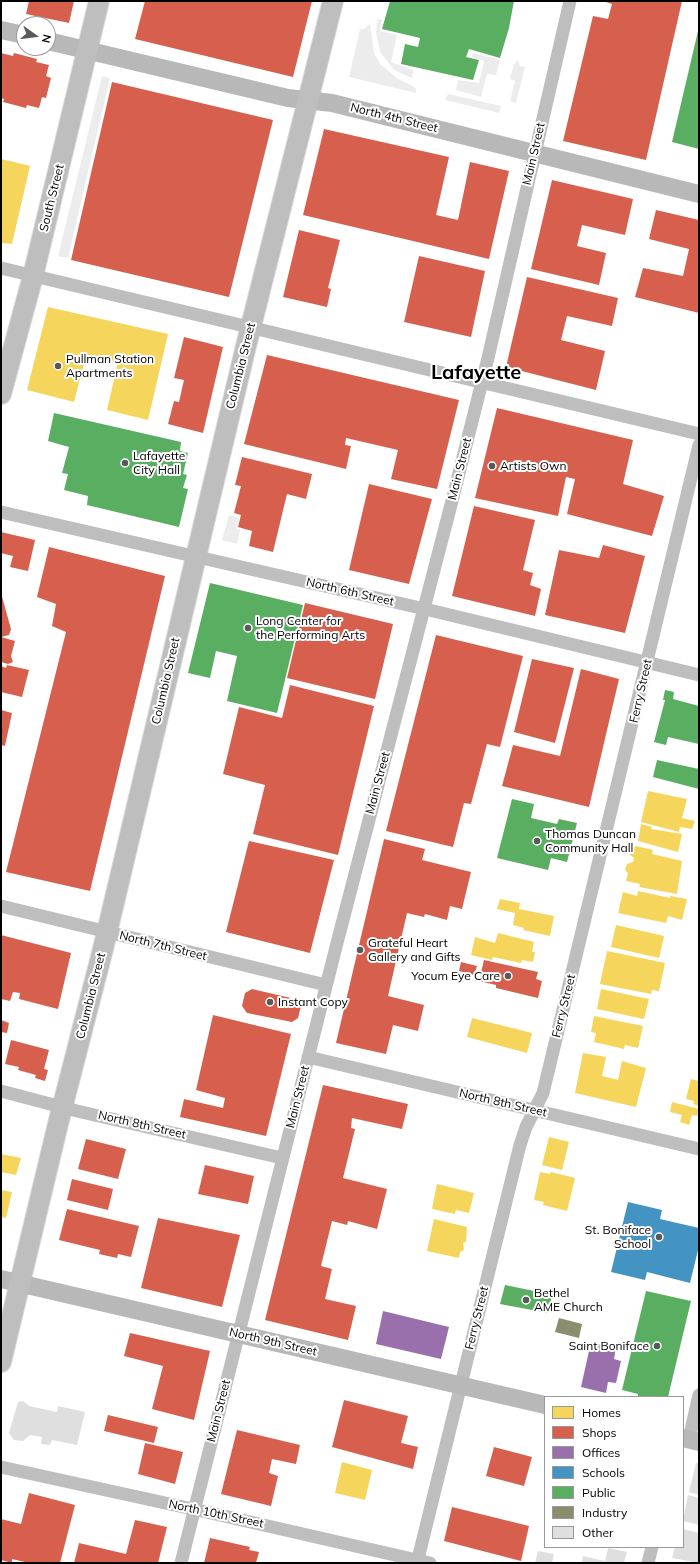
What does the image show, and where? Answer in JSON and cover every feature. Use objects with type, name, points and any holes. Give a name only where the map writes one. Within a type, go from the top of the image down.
[{"type":"main road","name":"South Street","points":[[1,394],[33,276],[99,1]]},
{"type":"main road","name":"Columbia Street","points":[[1,1362],[107,933],[251,328],[333,1]]},
{"type":"main road","points":[[1,30],[16,33]]},
{"type":"main road","name":"North 4th Street","points":[[56,43],[288,98],[332,103],[699,194]]},
{"type":"main road","name":"North 9th Street","points":[[1,1279],[238,1335],[461,1384],[544,1405]]},
{"type":"street","name":"Main Street","points":[[181,1563],[326,985],[425,609],[481,382],[570,1]]},
{"type":"street","points":[[1,268],[699,434]]},
{"type":"street","name":"Ferry Street","points":[[417,1562],[520,1145],[524,1131],[543,1093],[699,445]]},
{"type":"street","name":"North 6th Street","points":[[1,512],[425,609],[699,675]]},
{"type":"street","name":"North 7th Street","points":[[1,906],[326,985]]},
{"type":"street","name":"North 8th Street","points":[[308,1057],[699,1149]]},
{"type":"street","name":"North 8th Street","points":[[1,1092],[282,1158]]},
{"type":"street","points":[[690,1439],[699,1395]]},
{"type":"street","name":"North 10th Street","points":[[1,1467],[195,1510],[417,1562],[430,1563]]},
{"type":"street","points":[[648,1563],[652,1548]]},
{"type":"shaded area","points":[[378,19],[382,20],[380,31],[397,35],[391,62],[413,70],[412,78],[394,70],[380,52],[376,32]]},
{"type":"shaded area","points":[[370,24],[374,53],[380,64],[398,79],[413,86],[416,89],[416,93],[349,77],[360,29],[364,29]]},
{"type":"shaded area","points":[[473,53],[500,60],[496,75],[487,74],[481,97],[456,90],[458,80],[479,83],[484,61],[472,57]]},
{"type":"shaded area","points":[[518,60],[520,66],[525,67],[516,103],[510,101],[515,81],[510,79],[514,64]]},
{"type":"shaded area","points":[[102,76],[110,78],[68,258],[58,256]]},
{"type":"shaded area","points":[[448,94],[501,106],[499,113],[445,100]]},
{"type":"shaded area","points":[[229,515],[239,518],[236,528],[240,530],[237,544],[222,540]]},
{"type":"building: Homes","points":[[1,159],[30,166],[12,244],[2,243],[1,245]]},
{"type":"building: Homes","name":"Pullman Station Apartments","points":[[48,307],[168,334],[148,420],[107,410],[118,362],[86,356],[74,402],[27,390]]},
{"type":"building: Homes","points":[[648,791],[687,799],[682,818],[695,821],[692,829],[680,827],[679,832],[641,822]]},
{"type":"building: Homes","points":[[641,824],[652,827],[651,829],[682,834],[678,852],[638,841]]},
{"type":"building: Homes","points":[[636,846],[653,850],[652,854],[682,861],[677,894],[639,887],[640,884],[626,881],[628,873],[625,870],[627,864],[633,862],[634,858],[629,854],[631,849]]},
{"type":"building: Homes","points":[[638,891],[670,898],[670,896],[687,899],[682,920],[668,916],[666,923],[618,913],[623,892],[637,896]]},
{"type":"building: Homes","points":[[500,899],[520,903],[519,909],[554,916],[550,936],[523,930],[524,928],[513,925],[515,913],[497,909]]},
{"type":"building: Homes","points":[[616,925],[664,936],[659,958],[611,947]]},
{"type":"building: Homes","points":[[498,933],[534,942],[532,952],[535,952],[533,962],[522,960],[521,963],[493,957],[492,960],[471,955],[475,937],[495,943]]},
{"type":"building: Homes","points":[[607,951],[665,963],[659,991],[652,990],[651,994],[600,984]]},
{"type":"building: Homes","points":[[601,989],[649,999],[644,1019],[597,1009]]},
{"type":"building: Homes","points":[[594,1016],[643,1026],[638,1048],[625,1045],[624,1049],[594,1042],[596,1033],[591,1032]]},
{"type":"building: Homes","points":[[472,1018],[532,1033],[527,1053],[467,1037]]},
{"type":"building: Homes","points":[[583,1053],[606,1057],[602,1076],[618,1080],[622,1061],[646,1068],[636,1107],[575,1093]]},
{"type":"building: Homes","points":[[691,1079],[699,1081],[699,1106],[693,1104],[694,1101],[686,1099]]},
{"type":"building: Homes","points":[[672,1102],[699,1109],[697,1116],[692,1115],[689,1125],[680,1122],[682,1115],[670,1112]]},
{"type":"building: Homes","points":[[549,1137],[569,1142],[562,1170],[542,1165]]},
{"type":"building: Homes","points":[[1,1154],[21,1158],[16,1175],[1,1172]]},
{"type":"building: Homes","points":[[540,1172],[550,1174],[551,1172],[575,1178],[567,1211],[543,1205],[544,1202],[534,1200]]},
{"type":"building: Homes","points":[[437,1184],[474,1193],[469,1213],[456,1210],[455,1214],[432,1209]]},
{"type":"building: Homes","points":[[1,1190],[12,1192],[6,1218],[1,1217]]},
{"type":"building: Homes","points":[[434,1219],[467,1227],[466,1242],[463,1243],[464,1250],[460,1252],[459,1258],[427,1251]]},
{"type":"building: Homes","points":[[342,1462],[372,1470],[365,1500],[335,1493]]},
{"type":"building: Shops","points":[[29,1],[74,1],[69,23],[56,20],[56,16],[36,16],[26,14]]},
{"type":"building: Shops","points":[[145,1],[312,1],[293,77],[135,39]]},
{"type":"building: Shops","points":[[603,1],[682,1],[646,160],[563,141],[593,16],[608,19],[612,4]]},
{"type":"building: Shops","points":[[1,53],[13,56],[14,53],[16,54],[16,56],[26,56],[37,59],[36,62],[49,65],[46,76],[51,78],[46,98],[42,97],[39,108],[27,105],[26,108],[3,102],[4,99],[1,98]]},
{"type":"building: Shops","points":[[112,82],[273,120],[229,297],[71,260]]},
{"type":"building: Shops","points":[[324,129],[449,157],[436,215],[458,220],[470,162],[509,171],[489,259],[303,215]]},
{"type":"building: Shops","points":[[552,180],[633,199],[625,235],[582,225],[577,246],[606,253],[599,285],[531,269]]},
{"type":"building: Shops","points":[[656,210],[699,220],[699,313],[635,297],[643,268],[683,276],[689,249],[649,239]]},
{"type":"building: Shops","points":[[299,230],[340,240],[328,288],[331,289],[327,307],[283,297]]},
{"type":"building: Shops","points":[[419,256],[485,271],[471,337],[404,322]]},
{"type":"building: Shops","points":[[527,277],[618,298],[612,326],[567,316],[561,340],[605,351],[596,390],[506,367]]},
{"type":"building: Shops","points":[[184,337],[223,347],[203,433],[168,424],[174,401],[179,402],[184,380],[174,378]]},
{"type":"building: Shops","points":[[267,355],[459,400],[437,489],[391,479],[398,450],[346,438],[345,445],[351,446],[346,469],[244,444]]},
{"type":"building: Shops","points":[[497,408],[633,440],[623,484],[664,496],[652,536],[567,514],[575,479],[566,477],[558,516],[475,498]]},
{"type":"building: Shops","points":[[242,457],[312,474],[306,499],[287,494],[273,552],[249,546],[252,531],[238,527],[241,515],[234,513],[241,486],[235,485]]},
{"type":"building: Shops","points":[[369,484],[432,499],[409,584],[349,570]]},
{"type":"building: Shops","points":[[474,506],[535,520],[523,570],[533,573],[530,585],[541,589],[535,616],[452,596]]},
{"type":"building: Shops","points":[[1,532],[35,540],[28,571],[10,567],[13,556],[1,553]]},
{"type":"building: Shops","points":[[603,545],[645,556],[625,633],[545,615],[559,550],[599,558]]},
{"type":"building: Shops","points":[[49,547],[165,576],[90,891],[6,872],[66,632],[52,626],[56,604],[37,597]]},
{"type":"building: Shops","points":[[1,593],[11,629],[9,635],[1,637]]},
{"type":"building: Shops","points":[[305,603],[393,624],[375,699],[287,678]]},
{"type":"building: Shops","points":[[436,635],[523,656],[500,747],[487,744],[471,804],[464,803],[453,847],[386,831]]},
{"type":"building: Shops","points":[[1,637],[15,641],[11,656],[13,662],[8,664],[1,662]]},
{"type":"building: Shops","points":[[532,659],[574,668],[555,743],[514,732]]},
{"type":"building: Shops","points":[[7,665],[29,670],[22,697],[1,692],[1,666],[6,668]]},
{"type":"building: Shops","points":[[581,669],[619,679],[589,807],[502,786],[513,745],[560,756]]},
{"type":"building: Shops","points":[[290,685],[374,706],[338,855],[253,834],[265,785],[223,774],[239,707],[282,718]]},
{"type":"building: Shops","points":[[1,710],[12,713],[5,746],[1,745]]},
{"type":"building: Shops","points":[[384,839],[425,849],[422,860],[471,872],[462,909],[450,906],[447,920],[425,914],[424,917],[407,913],[388,996],[424,1005],[418,1031],[393,1025],[386,1054],[336,1043]]},
{"type":"building: Shops","points":[[249,841],[334,860],[310,953],[226,932]]},
{"type":"building: Shops","points":[[1,935],[71,953],[58,1009],[19,999],[20,993],[13,992],[10,1001],[1,999]]},
{"type":"building: Shops","name":"Yocum Eye Care","points":[[484,960],[538,972],[536,979],[542,981],[538,998],[496,988],[496,985],[479,981]]},
{"type":"building: Shops","points":[[461,962],[477,966],[474,975],[459,971]]},
{"type":"building: Shops","name":"Instant Copy","points":[[252,989],[295,999],[301,1006],[298,1018],[292,1022],[247,1013],[242,1006],[245,993]]},
{"type":"building: Shops","points":[[213,1015],[291,1034],[266,1136],[180,1117],[184,1099],[223,1108],[225,1098],[196,1090]]},
{"type":"building: Shops","points":[[1,1020],[9,1023],[7,1033],[1,1032]]},
{"type":"building: Shops","points":[[11,1040],[49,1050],[44,1069],[48,1070],[45,1081],[35,1078],[36,1075],[18,1070],[19,1067],[5,1064]]},
{"type":"building: Shops","points":[[323,1085],[408,1104],[402,1129],[352,1118],[351,1128],[355,1129],[343,1178],[387,1189],[377,1229],[348,1221],[347,1225],[332,1221],[321,1266],[332,1269],[325,1299],[356,1306],[348,1340],[265,1320]]},
{"type":"building: Shops","points":[[86,1139],[126,1149],[118,1179],[78,1169]]},
{"type":"building: Shops","points":[[205,1165],[254,1176],[248,1204],[198,1194]]},
{"type":"building: Shops","points":[[72,1179],[113,1189],[108,1210],[67,1200]]},
{"type":"building: Shops","points":[[67,1209],[139,1226],[131,1257],[118,1254],[117,1258],[99,1254],[100,1250],[59,1240]]},
{"type":"building: Shops","points":[[158,1218],[240,1235],[222,1307],[141,1288]]},
{"type":"building: Shops","points":[[130,1333],[210,1351],[194,1420],[152,1409],[163,1366],[124,1356]]},
{"type":"building: Shops","points":[[344,1400],[408,1416],[401,1443],[418,1447],[413,1469],[332,1447]]},
{"type":"building: Shops","points":[[108,1415],[158,1427],[154,1443],[104,1431]]},
{"type":"building: Shops","points":[[237,1430],[300,1445],[296,1464],[272,1459],[269,1473],[278,1476],[271,1506],[221,1494]]},
{"type":"building: Shops","points":[[145,1443],[183,1452],[175,1484],[138,1474]]},
{"type":"building: Shops","points":[[494,1447],[532,1457],[524,1486],[486,1476]]},
{"type":"building: Shops","points":[[29,1493],[75,1505],[60,1563],[29,1563],[12,1559],[12,1563],[1,1560],[1,1519],[21,1524]]},
{"type":"building: Shops","points":[[452,1507],[529,1526],[521,1561],[444,1541]]},
{"type":"building: Shops","points":[[135,1520],[167,1527],[158,1563],[74,1563],[79,1543],[126,1554]]},
{"type":"building: Shops","points":[[210,1538],[250,1547],[249,1550],[259,1552],[256,1563],[204,1563]]},
{"type":"building: Offices","points":[[383,1311],[449,1327],[441,1359],[376,1344]]},
{"type":"building: Offices","points":[[591,1342],[616,1348],[614,1359],[621,1361],[616,1383],[608,1382],[606,1393],[581,1387]]},
{"type":"building: Schools","name":"St. Boniface School","points":[[628,1202],[662,1210],[660,1219],[699,1228],[699,1246],[690,1283],[647,1272],[645,1280],[611,1272]]},
{"type":"building: Public","points":[[390,1],[514,1],[509,28],[500,58],[469,49],[466,57],[479,60],[473,80],[401,64],[405,44],[418,47],[420,38],[382,29]]},
{"type":"building: Public","points":[[699,31],[699,149],[672,142]]},
{"type":"building: Public","name":"Lafayette City Hall","points":[[54,413],[181,442],[180,451],[188,453],[183,474],[187,475],[183,488],[188,489],[179,527],[87,505],[88,496],[64,490],[68,474],[62,473],[69,447],[48,441]]},
{"type":"building: Public","name":"Long Center for the Performing Arts","points":[[210,583],[303,605],[277,713],[227,701],[237,656],[216,651],[210,678],[188,673]]},
{"type":"building: Public","points":[[665,690],[674,692],[673,699],[699,706],[699,744],[668,737],[666,745],[654,742],[665,700],[663,700]]},
{"type":"building: Public","points":[[657,760],[699,769],[699,789],[653,777]]},
{"type":"building: Public","name":"Thomas Duncan Community Hall","points":[[512,799],[534,804],[531,818],[557,824],[559,819],[577,823],[567,862],[551,858],[548,870],[497,858]]},
{"type":"building: Public","name":"Bethel AME Church","points":[[505,1285],[552,1296],[548,1313],[500,1304]]},
{"type":"building: Public","name":"Saint Boniface","points":[[646,1291],[691,1301],[668,1396],[638,1396],[638,1394],[622,1390]]},
{"type":"building: Industry","points":[[559,1318],[582,1324],[579,1338],[555,1332]]},
{"type":"building: Other","points":[[23,1401],[29,1406],[57,1412],[58,1406],[85,1412],[77,1445],[52,1440],[50,1445],[41,1444],[42,1437],[30,1435],[23,1441],[14,1440],[9,1433],[18,1402]]},
{"type":"building: Other","points":[[696,1463],[699,1463],[699,1495],[689,1492]]},
{"type":"building: Other","points":[[688,1495],[699,1498],[699,1525],[684,1521]]},
{"type":"building: Other","points":[[684,1529],[699,1533],[699,1563],[672,1558],[675,1548],[684,1548]]},
{"type":"building: Other","points":[[608,1548],[627,1552],[624,1563],[582,1563],[583,1556],[605,1561]]},
{"type":"building: Other","points":[[538,1551],[554,1554],[552,1563],[535,1563]]},
{"type":"place","name":"Pullman Station Apartments","points":[[58,366]]},
{"type":"place","name":"Lafayette City Hall","points":[[125,463]]},
{"type":"place","name":"Artists Own","points":[[492,466]]},
{"type":"place","name":"Long Center for the Performing Arts","points":[[248,628]]},
{"type":"place","name":"Thomas Duncan Community Hall","points":[[537,841]]},
{"type":"place","name":"Grateful Heart Gallery and Gifts","points":[[360,950]]},
{"type":"place","name":"Yocum Eye Care","points":[[508,976]]},
{"type":"place","name":"Instant Copy","points":[[270,1002]]},
{"type":"place","name":"St. Boniface School","points":[[659,1237]]},
{"type":"place","name":"Bethel AME Church","points":[[526,1300]]},
{"type":"place","name":"Saint Boniface","points":[[657,1346]]},
{"type":"district","name":"Lafayette","points":[[476,373]]}]
